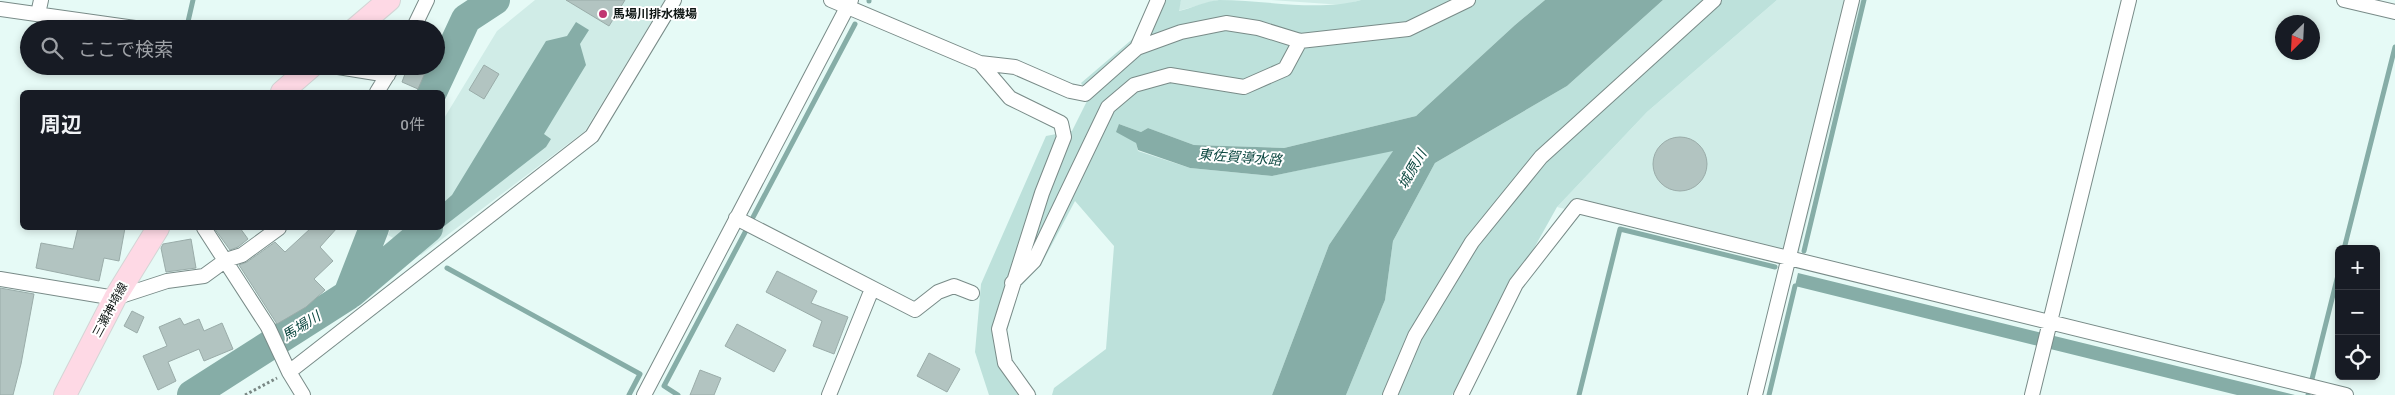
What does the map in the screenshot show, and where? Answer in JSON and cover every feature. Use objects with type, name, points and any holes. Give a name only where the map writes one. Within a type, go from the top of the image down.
[{"type":"main road","points":[[366,20],[389,0]]},
{"type":"main road","points":[[284,90],[302,75]]},
{"type":"main road","name":"三瀬神埼線","points":[[65,395],[115,298],[157,230]]},
{"type":"street","points":[[38,14],[41,0]]},
{"type":"street","points":[[417,20],[428,0]]},
{"type":"street","points":[[289,372],[592,136],[674,0]]},
{"type":"street","points":[[831,0],[849,4],[980,63],[1015,67],[1070,91],[1085,94],[1137,48],[1181,32],[1226,23],[1258,28],[1300,41],[1408,29],[1468,0]]},
{"type":"street","points":[[1137,48],[1158,0]]},
{"type":"street","points":[[1390,395],[1414,336],[1472,242],[1541,156],[1714,0]]},
{"type":"street","points":[[1755,395],[1787,257],[1852,0]]},
{"type":"street","points":[[2032,395],[2129,0]]},
{"type":"street","points":[[2344,0],[2395,12]]},
{"type":"street","points":[[644,395],[849,4]]},
{"type":"street","points":[[0,9],[80,20]]},
{"type":"street","points":[[1012,283],[1034,260],[1108,106],[1134,84],[1170,75],[1244,87],[1284,69],[1300,41]]},
{"type":"street","points":[[980,63],[1010,98],[1061,123],[1064,137],[1042,193],[999,329],[1005,363],[1028,395]]},
{"type":"street","points":[[378,90],[388,75]]},
{"type":"street","points":[[1460,395],[1516,284],[1577,206],[2346,395]]},
{"type":"street","points":[[736,218],[915,310],[938,292],[954,286],[972,293]]},
{"type":"street","points":[[205,230],[268,327],[289,372],[303,395]]},
{"type":"street","points":[[0,279],[115,298],[167,281],[204,276],[226,260],[242,255],[276,230]]},
{"type":"street","points":[[829,395],[872,289]]},
{"type":"path","points":[[245,395],[289,372]]},
{"type":"shaded area","points":[[535,0],[665,0],[585,131],[421,255],[388,235],[390,230],[445,230],[445,117],[497,31]]},
{"type":"shaded area","points":[[1153,0],[1181,0],[1179,11],[1219,0],[1327,5],[1361,0],[1545,0],[1416,116],[1284,148],[1194,145],[1148,128],[1141,132],[1119,124],[1136,143],[1138,151],[1190,168],[1272,176],[1394,150],[1329,245],[1272,395],[1052,395],[1054,388],[1106,349],[1114,246],[1075,201],[1041,265],[1019,288],[1006,334],[1009,357],[1037,395],[989,395],[975,352],[981,284],[1046,136],[1072,131],[1089,97],[1081,83],[1136,36]]},
{"type":"shaded area","points":[[1181,0],[1218,0],[1178,11]]},
{"type":"shaded area","points":[[1271,0],[1361,0],[1343,5]]},
{"type":"shaded area","points":[[1663,0],[1777,0],[1647,112],[1557,207],[1452,395],[1346,395],[1385,300],[1393,241],[1435,163],[1567,86]]},
{"type":"shaded area","points":[[1777,0],[1862,0],[1796,265],[1557,207],[1647,112]]},
{"type":"water","points":[[1545,0],[1663,0],[1567,86],[1435,163],[1393,241],[1385,300],[1346,395],[1272,395],[1329,245],[1393,151],[1272,176],[1190,168],[1138,150],[1136,143],[1116,132],[1119,124],[1141,132],[1148,128],[1194,145],[1284,148],[1416,116]]},
{"type":"water","points":[[576,22],[589,30],[580,44],[586,65],[544,134],[551,139],[546,147],[445,226],[445,201],[452,195],[546,41],[567,36]]},
{"type":"water","points":[[408,230],[439,230],[398,262],[391,243]]},
{"type":"water","points":[[1798,273],[2295,395],[2237,395],[1795,286]]},
{"type":"building","name":"馬場川排水機場","points":[[566,0],[625,0],[609,26]]},
{"type":"building","points":[[484,65],[499,74],[484,99],[469,90]]},
{"type":"building","points":[[405,75],[424,75],[418,89],[402,82]]},
{"type":"building","points":[[1675,137],[1685,137],[1695,141],[1703,149],[1707,164],[1703,179],[1695,187],[1685,191],[1675,191],[1665,187],[1657,179],[1653,169],[1653,159],[1657,149],[1665,141]]},
{"type":"building","points":[[78,230],[125,230],[119,261],[104,258],[99,281],[36,268],[41,243],[73,249]]},
{"type":"building","points":[[215,230],[241,230],[248,239],[238,247],[230,250]]},
{"type":"building","points":[[309,230],[335,230],[320,247],[333,261],[314,279],[325,290],[306,307],[277,324],[239,265],[247,262],[275,242],[285,252]]},
{"type":"building","points":[[191,239],[196,268],[166,272],[161,248],[163,244]]},
{"type":"building","points":[[777,271],[817,291],[811,303],[848,317],[834,354],[813,346],[822,321],[766,292]]},
{"type":"building","points":[[0,288],[34,294],[21,364],[13,395],[0,395]]},
{"type":"building","points":[[132,311],[144,317],[137,333],[124,326]]},
{"type":"building","points":[[180,318],[184,325],[199,319],[204,331],[222,323],[233,349],[204,361],[199,349],[168,362],[176,381],[158,390],[143,356],[167,346],[159,327]]},
{"type":"building","points":[[737,324],[786,350],[774,372],[725,346]]},
{"type":"building","points":[[929,353],[960,369],[947,392],[917,376]]},
{"type":"building","points":[[700,370],[721,378],[714,395],[690,395]]},
{"type":"waterway","points":[[188,20],[193,0]]},
{"type":"waterway","name":"馬場川","points":[[445,64],[466,19],[495,0]]},
{"type":"waterway","points":[[1804,251],[1864,0]]},
{"type":"waterway","points":[[678,395],[664,386],[855,24]]},
{"type":"waterway","points":[[2345,245],[2395,47]]},
{"type":"waterway","name":"馬場川","points":[[433,90],[440,75]]},
{"type":"waterway","points":[[1579,395],[1620,229],[1775,267]]},
{"type":"waterway","name":"馬場川","points":[[192,395],[348,295],[373,230]]},
{"type":"waterway","points":[[351,293],[426,230]]},
{"type":"waterway","points":[[447,268],[640,374],[629,395]]},
{"type":"waterway","points":[[1769,395],[1795,286]]},
{"type":"waterway","points":[[2308,395],[2335,287]]},
{"type":"place","name":"馬場川排水機場","points":[[603,14]]},
{"type":"water label","name":"東佐賀導水路","points":[[1240,157]]},
{"type":"water label","name":"城原川","points":[[1412,169]]}]
